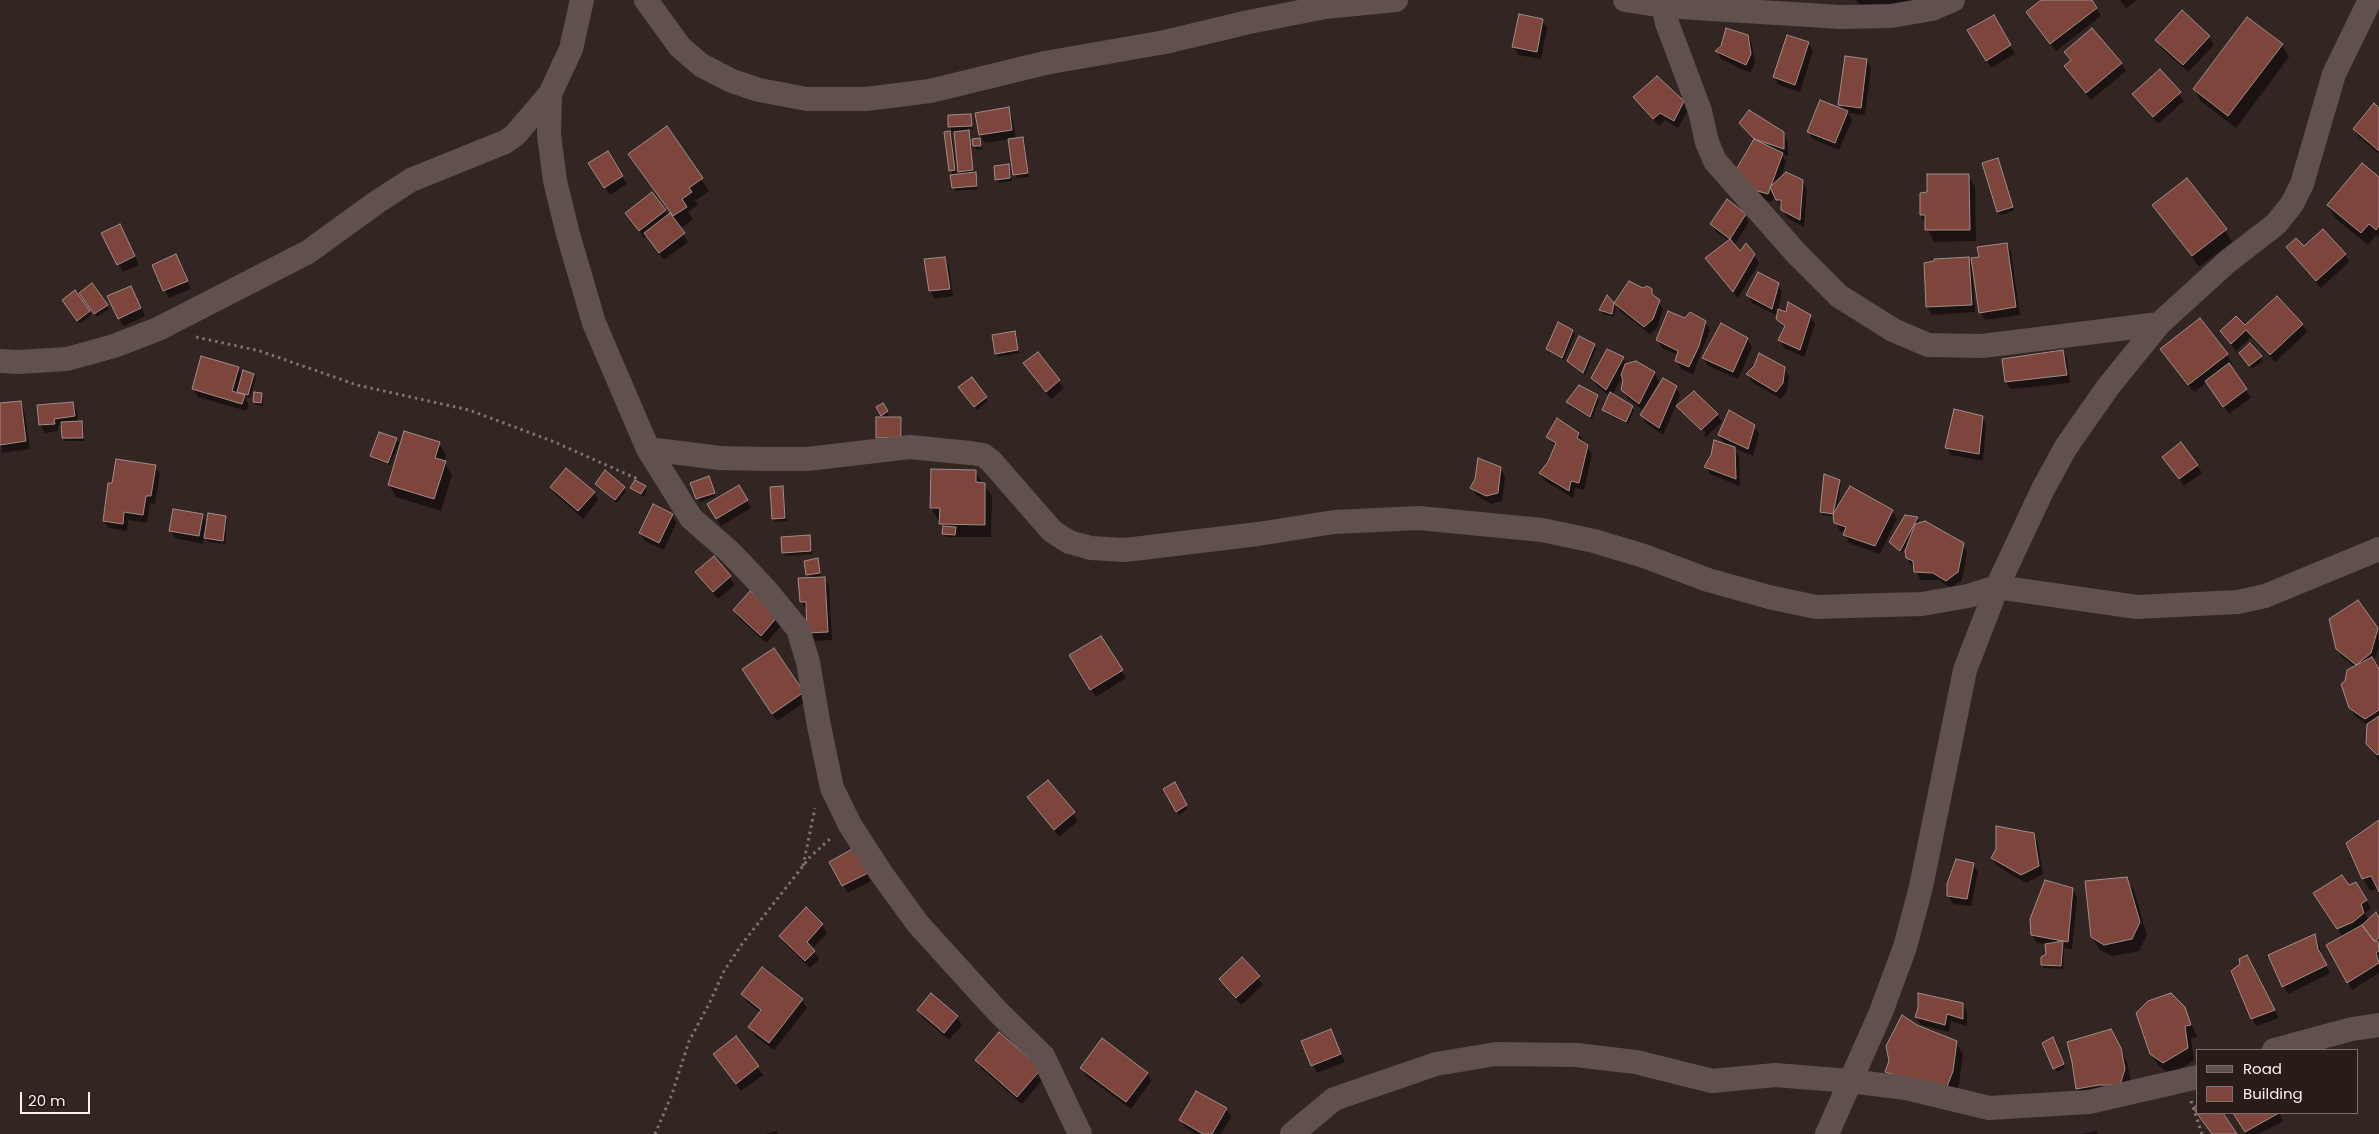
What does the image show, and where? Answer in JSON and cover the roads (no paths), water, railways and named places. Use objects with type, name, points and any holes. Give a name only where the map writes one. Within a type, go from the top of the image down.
[{"type":"street","points":[[6,365],[66,359],[114,346],[158,329],[308,252],[411,180],[505,142],[515,135],[550,94],[571,49],[582,0]]},
{"type":"street","points":[[646,0],[680,47],[701,65],[732,81],[759,90],[806,99],[866,99],[930,91],[1045,63],[1165,42],[1249,22],[1325,7],[1396,0]]},
{"type":"street","points":[[1625,0],[1663,6],[1841,17],[1881,16],[1932,8],[1953,0]]},
{"type":"street","points":[[1827,1134],[1881,1012],[1905,947],[1921,887],[1965,670],[1997,587],[2066,447],[2108,387],[2160,324],[2227,262],[2276,224],[2292,204],[2305,175],[2334,74],[2370,0]]},
{"type":"street","points":[[1663,6],[1667,23],[1700,111],[1707,142],[1715,161],[1796,253],[1839,296],[1893,330],[1928,344],[1982,346],[2160,324]]},
{"type":"street","points":[[550,94],[550,144],[555,181],[568,234],[594,322],[648,449],[691,518],[730,552],[766,590],[798,629],[808,662],[818,726],[832,788],[850,824],[881,873],[918,924],[998,1012],[1043,1056],[1080,1134]]},
{"type":"street","points":[[648,449],[720,458],[808,458],[910,447],[983,456],[991,461],[1052,531],[1069,542],[1091,548],[1142,548],[1258,534],[1334,522],[1419,518],[1542,530],[1594,541],[1769,598],[1816,607],[1922,604],[1968,596],[1997,587],[2137,606],[2184,606],[2238,602],[2266,596],[2379,549]]},
{"type":"street","points":[[2278,1049],[2352,1029],[2379,1024]]},
{"type":"street","points":[[1292,1134],[1334,1100],[1436,1064],[1496,1054],[1576,1055],[1636,1062],[1712,1081],[1775,1075],[1850,1081],[1906,1088],[1989,1108],[2089,1102],[2191,1079]]}]
